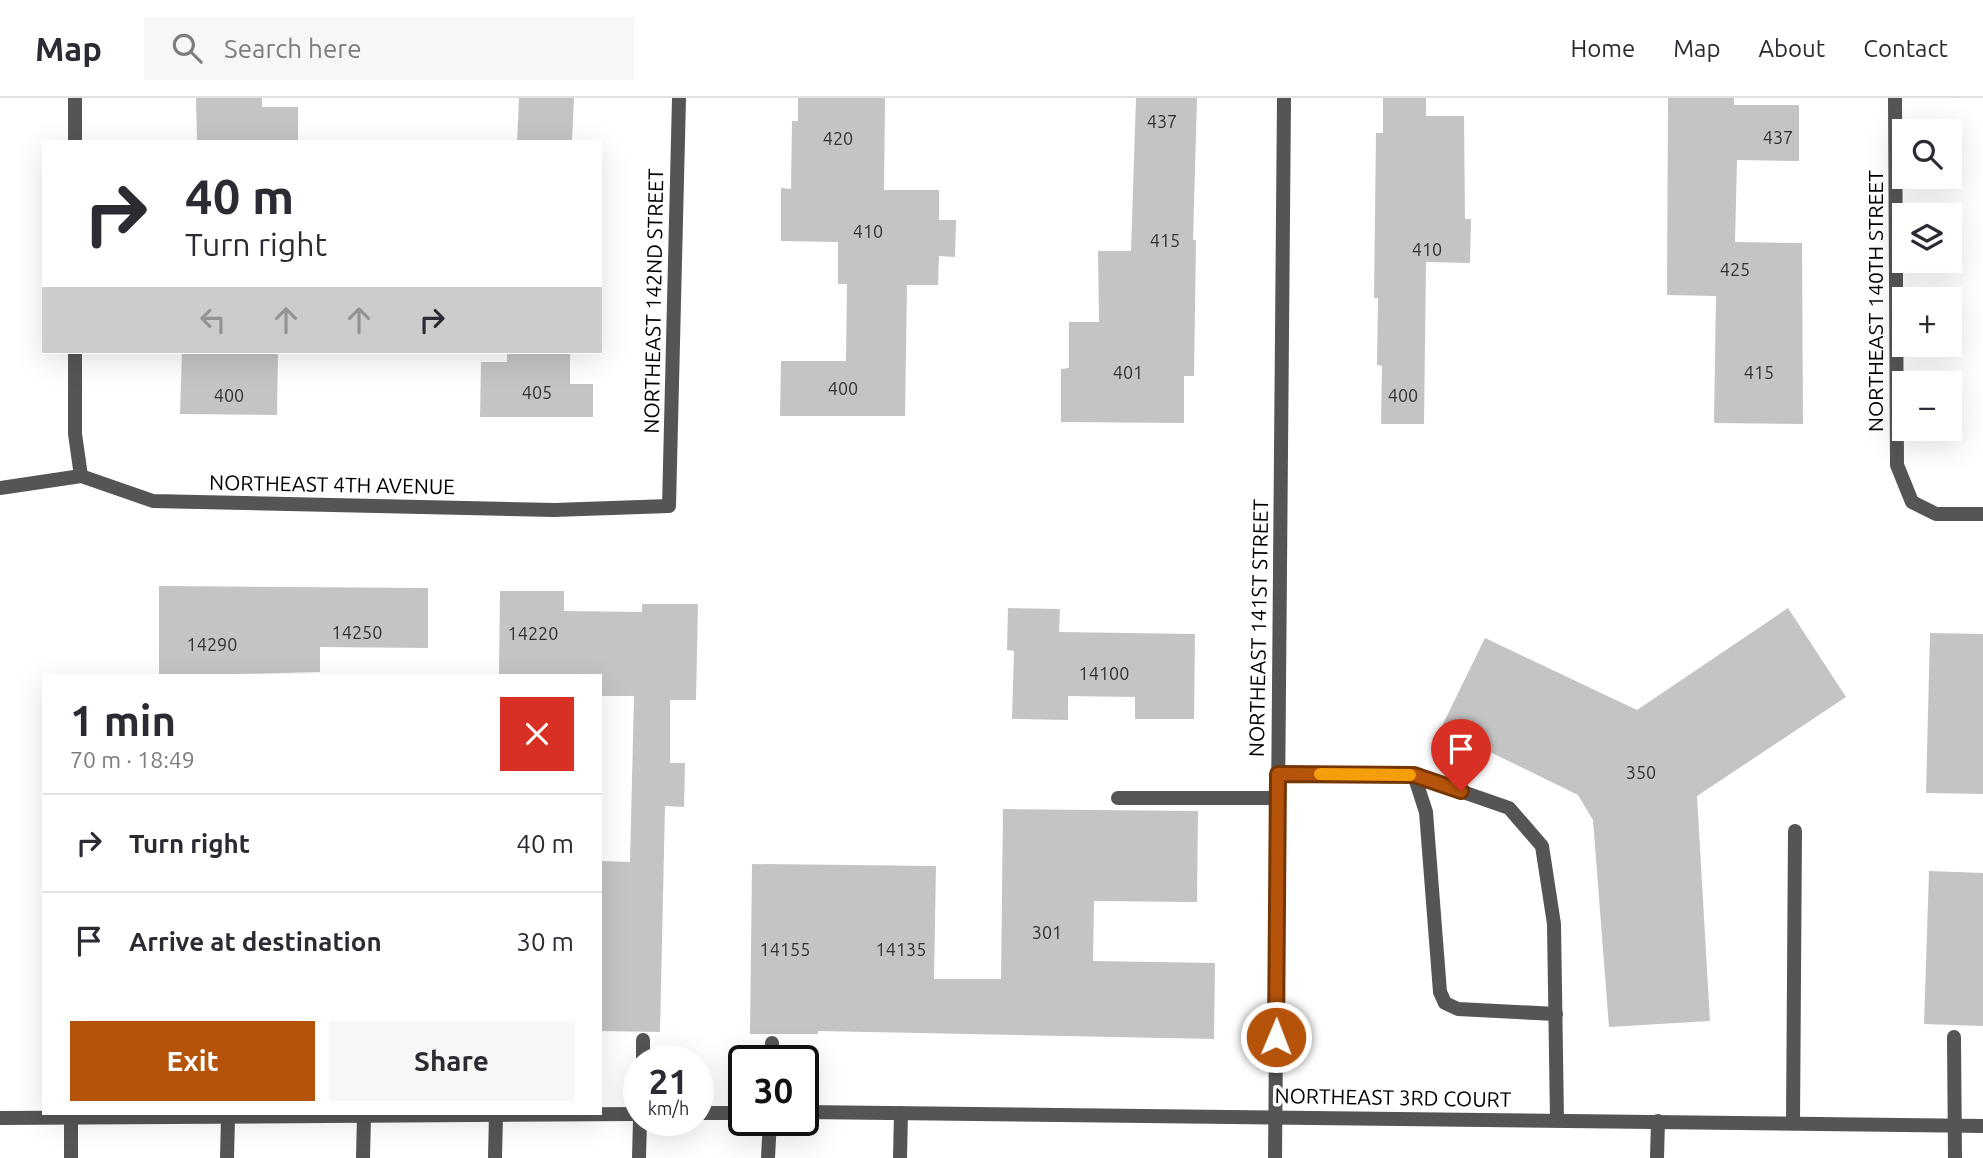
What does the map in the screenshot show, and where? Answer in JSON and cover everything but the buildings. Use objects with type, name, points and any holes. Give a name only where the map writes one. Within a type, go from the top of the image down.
[{"type":"street","points":[[75,98],[75,140]]},
{"type":"street","name":"NORTHEAST 142ND STREET","points":[[669,506],[679,98]]},
{"type":"street","name":"NORTHEAST 141ST STREET","points":[[1275,1158],[1284,98]]},
{"type":"street","name":"NORTHEAST 140TH STREET","points":[[1895,98],[1897,465],[1912,502],[1936,514],[1983,514]]},
{"type":"street","points":[[75,354],[75,434],[81,475]]},
{"type":"street","name":"NORTHEAST 4TH AVENUE","points":[[0,488],[81,475],[153,501],[554,510],[669,506]]},
{"type":"street","points":[[1278,774],[1414,775],[1509,808],[1542,846],[1554,924],[1557,1120]]},
{"type":"street","points":[[1414,775],[1426,812],[1440,992],[1445,1003],[1458,1009],[1556,1014]]},
{"type":"street","points":[[1118,798],[1278,798]]},
{"type":"street","points":[[1793,1123],[1795,831]]},
{"type":"street","points":[[1954,1037],[1955,1158]]},
{"type":"street","points":[[643,1040],[643,1045]]},
{"type":"street","name":"NORTHEAST 3RD COURT","points":[[819,1112],[1983,1126]]},
{"type":"street","points":[[900,1158],[901,1113]]},
{"type":"street","points":[[602,1114],[623,1114]]},
{"type":"street","points":[[0,1118],[430,1115]]},
{"type":"street","points":[[495,1158],[496,1115]]},
{"type":"street","points":[[363,1158],[364,1116]]},
{"type":"street","points":[[227,1158],[228,1118]]},
{"type":"street","points":[[71,1119],[71,1158]]},
{"type":"street","points":[[1657,1158],[1658,1121]]},
{"type":"street","points":[[639,1158],[640,1136]]},
{"type":"street","points":[[768,1158],[769,1136]]},
{"type":"slow traffic","points":[[1320,774],[1410,775]]},
{"type":"route","points":[[1276,1037],[1278,774],[1414,775],[1461,791]]}]
